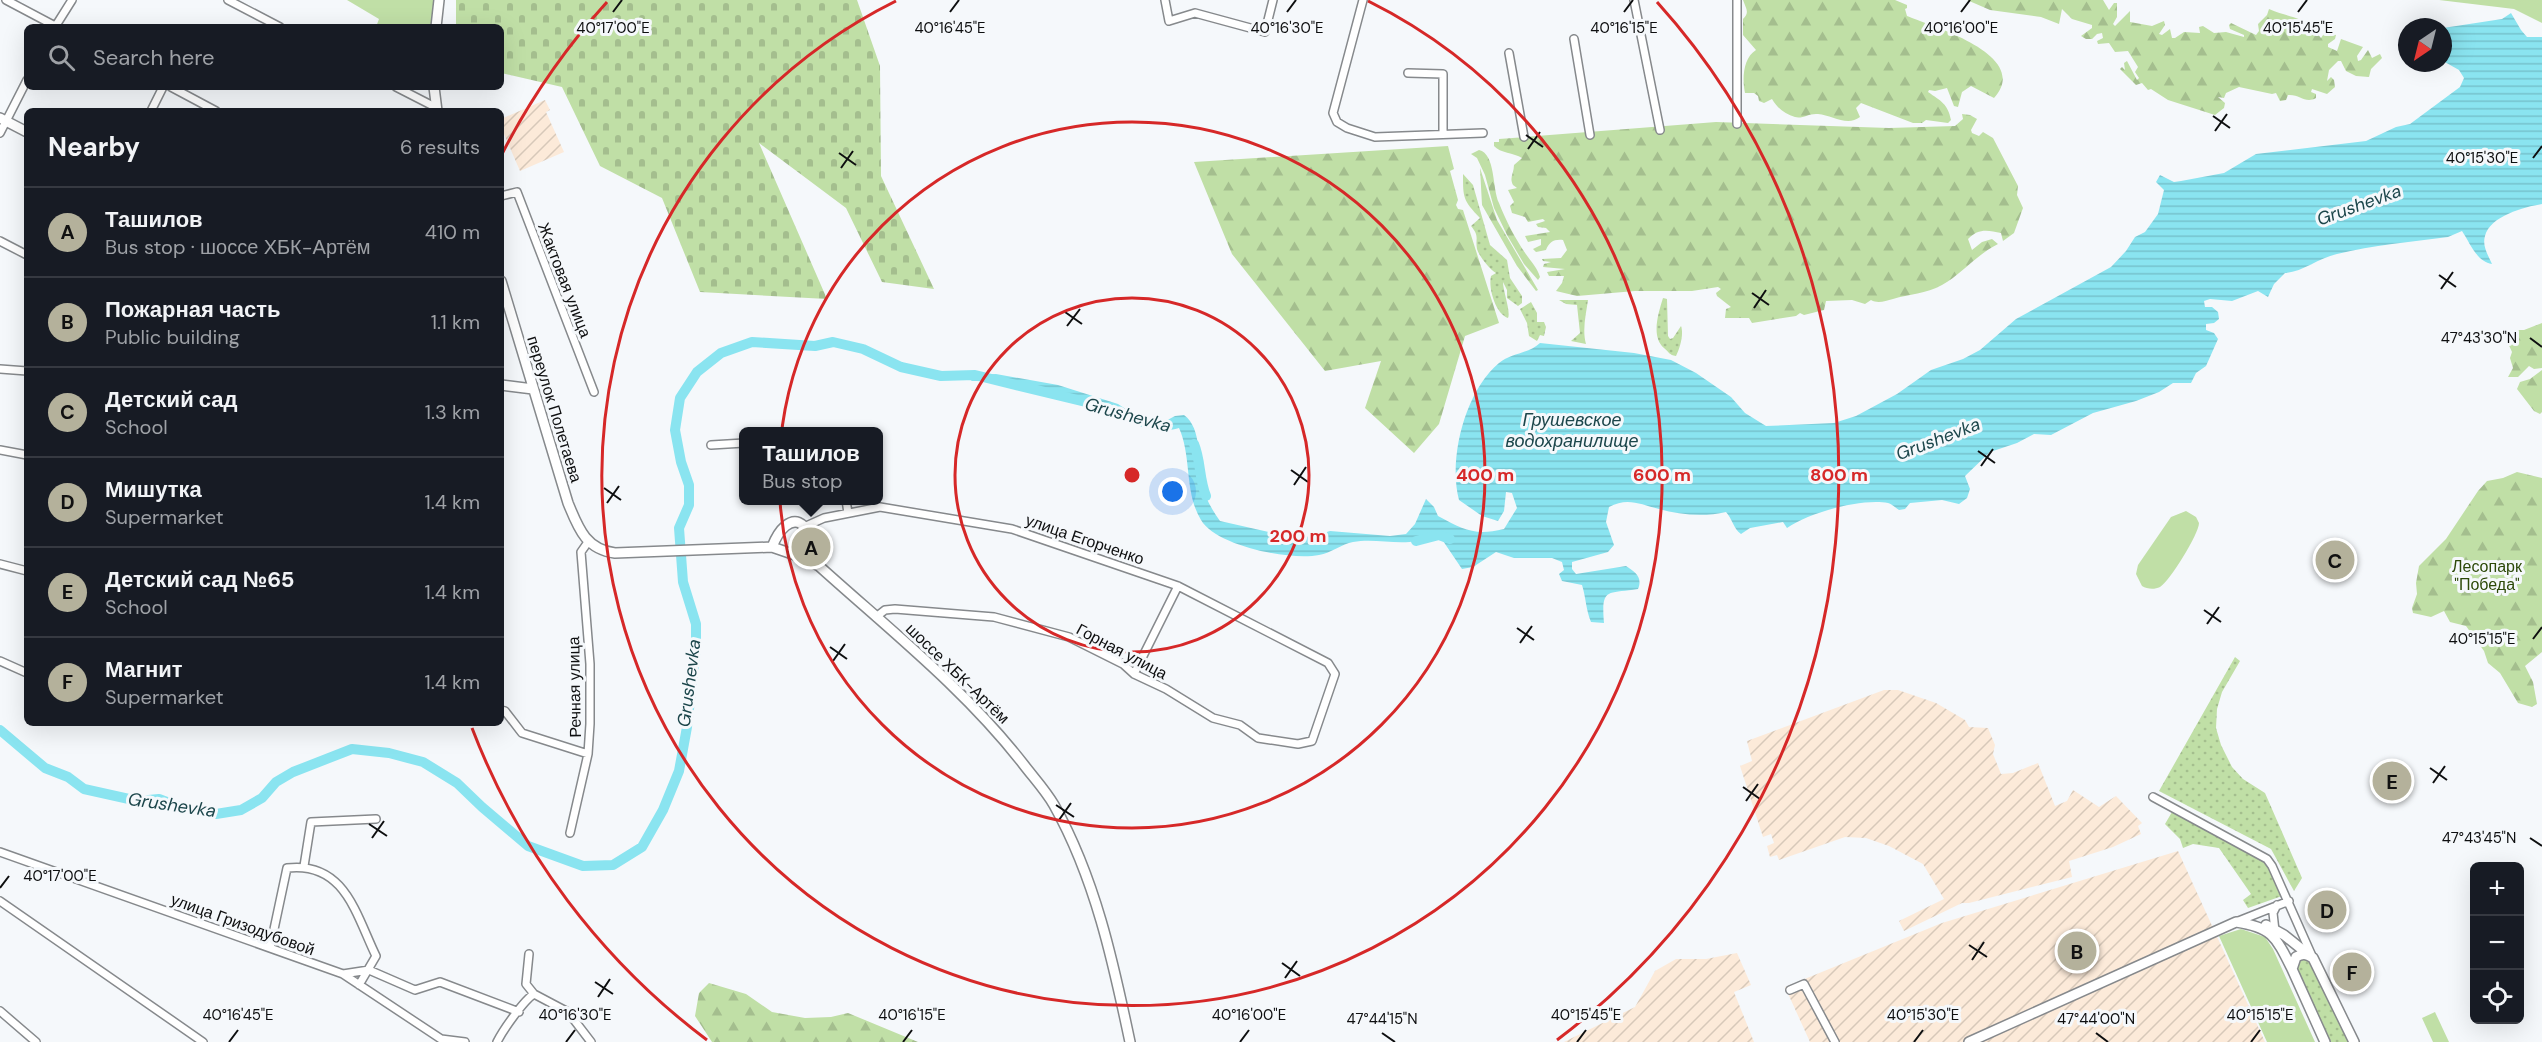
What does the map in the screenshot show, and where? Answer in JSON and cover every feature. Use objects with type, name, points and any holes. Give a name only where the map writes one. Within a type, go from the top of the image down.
[{"type":"main road","points":[[436,24],[438,0]]},
{"type":"main road","points":[[434,90],[437,108]]},
{"type":"main road","points":[[3,119],[24,130]]},
{"type":"main road","name":"переулок Полетаева","points":[[504,291],[568,503],[581,534],[588,542]]},
{"type":"main road","points":[[504,384],[533,389]]},
{"type":"main road","points":[[772,547],[778,533],[785,525],[796,523],[804,527],[809,536],[807,559]]},
{"type":"main road","name":"шоссе ХБК-Артём","points":[[588,542],[603,551],[615,553],[772,547],[807,559],[819,566],[901,637],[995,728],[1054,804],[1090,884],[1114,968],[1130,1042]]},
{"type":"main road","points":[[1969,1042],[2236,922],[2273,932],[2313,958],[2354,1042]]},
{"type":"main road","points":[[2273,932],[2325,1042]]},
{"type":"main road","points":[[2292,969],[2296,957],[2301,954],[2313,958]]},
{"type":"street","points":[[6,0],[50,24]]},
{"type":"street","points":[[57,24],[72,0]]},
{"type":"street","points":[[228,0],[274,24]]},
{"type":"street","points":[[1165,0],[1169,21],[1195,13],[1265,32],[1273,0]]},
{"type":"street","points":[[1363,0],[1333,113],[1337,122],[1347,128],[1375,137],[1484,133]]},
{"type":"street","points":[[1634,0],[1660,129]]},
{"type":"street","points":[[1737,0],[1737,124]]},
{"type":"street","points":[[1574,39],[1590,135]]},
{"type":"street","points":[[1509,53],[1524,137]]},
{"type":"street","points":[[1408,74],[1443,74],[1443,133]]},
{"type":"street","points":[[0,133],[3,119],[24,85]]},
{"type":"street","points":[[152,108],[162,90]]},
{"type":"street","points":[[177,90],[210,108]]},
{"type":"street","points":[[401,90],[433,108]]},
{"type":"street","name":"Жактовая улица","points":[[504,195],[517,192],[594,392]]},
{"type":"street","points":[[0,241],[24,253]]},
{"type":"street","points":[[0,369],[24,371]]},
{"type":"street","points":[[711,445],[739,443]]},
{"type":"street","points":[[0,450],[24,454]]},
{"type":"street","points":[[847,505],[848,513]]},
{"type":"street","name":"улица Егорченко","points":[[804,527],[824,518],[880,507],[1012,529],[1178,586],[1328,663],[1335,674],[1312,741]]},
{"type":"street","name":"Речная улица","points":[[570,833],[588,754],[590,664],[581,552],[588,542]]},
{"type":"street","points":[[0,564],[24,570]]},
{"type":"street","points":[[1134,674],[1178,586]]},
{"type":"street","name":"Горная улица","points":[[876,617],[885,610],[896,609],[994,617],[1069,637],[1123,664],[1134,674],[1166,689],[1212,718],[1240,725],[1258,738],[1298,744],[1312,741]]},
{"type":"street","points":[[0,661],[24,672]]},
{"type":"street","points":[[504,711],[522,733],[588,754]]},
{"type":"street","points":[[2153,797],[2267,859],[2289,901],[2313,958]]},
{"type":"street","points":[[304,866],[311,822],[376,819]]},
{"type":"street","name":"улица Гризодубовой","points":[[0,852],[343,974],[440,1040],[465,1042]]},
{"type":"street","points":[[270,948],[287,868],[304,866],[328,875],[348,893],[376,956],[369,970],[361,977],[359,985]]},
{"type":"street","points":[[0,901],[203,1042]]},
{"type":"street","points":[[2236,922],[2289,901]]},
{"type":"street","points":[[2273,932],[2273,913],[2277,905]]},
{"type":"street","points":[[529,954],[526,984],[534,994],[568,1012],[591,1042]]},
{"type":"street","points":[[343,974],[369,970],[415,990],[440,982],[519,1012]]},
{"type":"street","points":[[1790,990],[1804,984],[1835,1042]]},
{"type":"street","points":[[492,1042],[499,1039],[519,1012],[524,1000],[534,994]]},
{"type":"street","points":[[0,1011],[36,1042]]},
{"type":"shaded area","points":[[545,100],[550,110],[546,112],[564,152],[520,171],[504,134],[504,118]]},
{"type":"shaded area","points":[[1884,690],[1898,690],[1936,703],[1965,720],[1969,727],[1988,728],[1995,745],[1993,754],[2001,774],[2013,773],[2038,763],[2055,806],[2067,801],[2073,790],[2099,807],[2116,796],[2142,823],[2138,826],[2141,834],[2113,847],[2069,861],[2072,877],[1962,903],[1904,931],[1899,921],[1944,899],[1923,864],[1889,846],[1866,838],[1845,837],[1779,860],[1777,855],[1770,857],[1767,846],[1774,843],[1771,834],[1763,837],[1740,766],[1752,761],[1747,741]]},
{"type":"shaded area","points":[[2178,851],[2265,1042],[1810,1042],[1785,987],[1942,923]]},
{"type":"shaded area","points":[[1737,953],[1751,985],[1734,992],[1754,1042],[1564,1042],[1635,1007],[1655,971],[1676,959],[1706,959]]},
{"type":"green space","points":[[347,0],[436,0],[434,24],[377,24],[379,19]]},
{"type":"green space","points":[[456,0],[857,0],[880,66],[881,176],[934,289],[882,282],[846,208],[759,143],[827,299],[700,292],[662,198],[600,166],[562,87],[504,74],[504,24],[456,24]]},
{"type":"green space","points":[[1743,0],[1895,0],[1907,5],[1905,9],[1907,16],[1955,35],[1990,56],[2000,68],[2002,83],[1994,98],[1971,86],[1962,92],[1958,107],[1954,106],[1947,88],[1929,90],[1928,92],[1946,106],[1951,120],[1948,123],[1926,120],[1922,123],[1913,123],[1861,103],[1856,108],[1860,117],[1855,120],[1839,120],[1818,114],[1795,117],[1782,110],[1772,99],[1764,103],[1759,101],[1758,96],[1754,93],[1745,93],[1744,69],[1748,58],[1756,50],[1743,35],[1743,19],[1747,12]]},
{"type":"green space","points":[[1967,0],[2103,0],[2109,10],[2114,3],[2117,3],[2117,17],[2113,24],[2115,26],[2130,11],[2130,22],[2152,26],[2164,21],[2165,25],[2159,34],[2162,35],[2170,29],[2172,38],[2184,32],[2200,33],[2199,27],[2203,26],[2214,33],[2226,32],[2244,37],[2230,29],[2231,23],[2256,35],[2259,31],[2258,24],[2267,15],[2269,9],[2303,21],[2321,38],[2325,32],[2336,35],[2328,47],[2337,51],[2341,39],[2363,47],[2357,56],[2358,61],[2368,50],[2372,58],[2380,54],[2382,58],[2371,69],[2369,77],[2356,76],[2346,71],[2341,61],[2338,61],[2329,70],[2327,81],[2331,77],[2335,87],[2327,94],[2312,89],[2311,92],[2316,94],[2316,98],[2312,100],[2288,95],[2286,100],[2280,101],[2276,93],[2239,87],[2226,93],[2224,98],[2218,97],[2225,103],[2224,108],[2215,115],[2168,100],[2151,89],[2148,90],[2142,83],[2136,85],[2120,69],[2122,67],[2125,70],[2124,63],[2127,61],[2137,80],[2139,78],[2135,72],[2138,67],[2128,51],[2115,52],[2109,43],[2098,44],[2097,41],[2103,38],[2102,33],[2092,39],[2081,36],[2092,28],[2092,25],[2072,19],[2062,9],[2059,24],[2041,17],[1990,10]]},
{"type":"green space","points":[[2439,0],[2542,0],[2542,23],[2514,9]]},
{"type":"green space","points":[[1962,114],[1977,119],[1971,130],[1972,133],[1979,136],[1983,132],[1993,138],[2018,186],[2017,195],[2023,208],[2014,233],[2003,241],[2001,233],[1992,231],[1979,231],[1972,235],[1968,239],[1972,250],[1982,242],[1992,239],[1998,244],[1949,281],[1930,290],[1882,302],[1871,300],[1865,304],[1852,300],[1826,301],[1824,310],[1752,323],[1749,318],[1725,318],[1726,309],[1731,307],[1717,296],[1716,293],[1721,289],[1718,287],[1692,291],[1635,291],[1577,296],[1556,291],[1564,276],[1549,276],[1547,272],[1565,269],[1543,267],[1544,264],[1551,262],[1542,259],[1561,258],[1567,250],[1563,240],[1552,242],[1546,250],[1536,252],[1533,249],[1541,245],[1541,239],[1528,242],[1525,236],[1550,232],[1536,224],[1545,221],[1543,219],[1528,222],[1525,217],[1512,213],[1510,206],[1514,202],[1508,190],[1517,188],[1512,182],[1514,165],[1522,158],[1494,146],[1494,142],[1499,142],[1499,139],[1716,122],[1889,128],[1955,126],[1963,119]]},
{"type":"green space","points":[[1448,146],[1454,169],[1450,171],[1458,200],[1456,205],[1458,209],[1463,210],[1499,323],[1465,336],[1439,424],[1414,453],[1365,408],[1381,361],[1325,371],[1232,254],[1194,162]]},
{"type":"green space","points":[[1479,150],[1488,158],[1499,203],[1516,238],[1538,271],[1540,277],[1538,280],[1524,264],[1494,208],[1485,175],[1477,158],[1471,154]]},
{"type":"green space","points":[[1480,168],[1497,220],[1538,290],[1536,291],[1517,266],[1482,205]]},
{"type":"green space","points":[[1463,174],[1473,185],[1490,245],[1507,260],[1510,278],[1522,296],[1522,303],[1518,306],[1507,298],[1507,290],[1503,282],[1508,318],[1500,312],[1492,294],[1490,281],[1491,276],[1496,273],[1477,249],[1476,235],[1471,226],[1480,218],[1465,198]]},
{"type":"green space","points":[[1663,298],[1667,299],[1670,339],[1681,326],[1682,329],[1676,356],[1664,348],[1658,338],[1657,325]]},
{"type":"green space","points":[[1559,300],[1588,300],[1584,328],[1586,344],[1571,341],[1580,333],[1577,305],[1566,304]]},
{"type":"green space","points":[[1531,302],[1537,313],[1537,322],[1544,322],[1546,327],[1544,336],[1540,335],[1537,341],[1529,336],[1527,323],[1520,309]]},
{"type":"green space","points":[[2542,323],[2542,368],[2534,369],[2529,366],[2518,377],[2508,377],[2513,368],[2510,358],[2512,352],[2507,341],[2517,330],[2524,330]]},
{"type":"green space","points":[[2542,370],[2542,412],[2540,414],[2534,411],[2517,389],[2520,382],[2530,379]]},
{"type":"green space","name":"Лесопарк \"Победа\"","points":[[2517,472],[2542,478],[2542,652],[2525,666],[2533,682],[2537,704],[2532,707],[2518,703],[2500,673],[2488,663],[2484,651],[2466,626],[2450,622],[2444,611],[2431,617],[2413,613],[2412,608],[2417,594],[2419,566],[2446,539],[2487,481]]},
{"type":"green space","points":[[2186,511],[2196,517],[2199,523],[2189,547],[2160,587],[2151,589],[2142,586],[2136,574],[2138,565],[2171,517]]},
{"type":"green space","points":[[2235,657],[2240,661],[2222,692],[2217,709],[2216,728],[2221,745],[2232,767],[2243,779],[2265,793],[2302,878],[2294,891],[2271,849],[2159,791]]},
{"type":"green space","points":[[2172,812],[2258,855],[2269,868],[2282,896],[2248,908],[2243,900],[2251,894],[2219,848],[2193,844],[2183,848],[2180,839],[2165,824]]},
{"type":"green space","points":[[2241,929],[2265,937],[2273,949],[2315,1042],[2267,1042],[2219,936]]},
{"type":"green space","points":[[2309,959],[2350,1042],[2331,1042],[2297,968],[2301,960]]},
{"type":"green space","points":[[709,983],[746,994],[772,1012],[805,1018],[831,1017],[848,1013],[918,1042],[712,1042],[695,1016],[699,993]]},
{"type":"green space","points":[[2435,1012],[2449,1042],[2433,1042],[2422,1018]]},
{"type":"water","name":"Грушевское водохранилище","points":[[2511,13],[2527,37],[2542,37],[2542,204],[2526,207],[2500,218],[2488,229],[2484,243],[2492,264],[2478,256],[2462,231],[2448,237],[2378,246],[2330,256],[2285,273],[2274,284],[2268,297],[2258,291],[2232,301],[2210,299],[2204,301],[2205,307],[2212,307],[2218,312],[2219,319],[2214,323],[2206,324],[2206,330],[2214,333],[2218,339],[2206,366],[2196,373],[2191,383],[2173,383],[2159,392],[2136,401],[2093,413],[2051,435],[2034,434],[2017,443],[1990,452],[1965,476],[1970,489],[1967,498],[1959,504],[1942,500],[1910,503],[1905,509],[1899,510],[1888,503],[1864,503],[1821,512],[1787,528],[1783,522],[1750,528],[1741,534],[1726,512],[1693,515],[1634,502],[1616,504],[1609,507],[1606,522],[1614,545],[1608,552],[1572,562],[1572,569],[1576,574],[1626,566],[1639,578],[1638,589],[1608,594],[1604,603],[1604,623],[1591,622],[1582,585],[1562,581],[1559,574],[1564,570],[1562,562],[1552,558],[1514,558],[1496,552],[1473,567],[1462,569],[1439,535],[1409,542],[1353,542],[1323,554],[1307,556],[1291,556],[1255,550],[1238,544],[1209,529],[1201,520],[1192,498],[1186,451],[1179,428],[1155,430],[1083,402],[1042,390],[998,382],[971,381],[975,375],[996,374],[1058,385],[1118,404],[1138,417],[1160,424],[1175,416],[1184,415],[1190,421],[1197,437],[1204,492],[1220,521],[1277,534],[1311,537],[1330,531],[1390,536],[1406,534],[1415,524],[1426,499],[1434,507],[1438,516],[1463,528],[1477,532],[1504,529],[1517,508],[1512,493],[1506,492],[1504,511],[1498,521],[1482,516],[1459,500],[1456,465],[1462,427],[1477,390],[1487,375],[1504,360],[1540,343],[1634,353],[1671,360],[1696,373],[1731,397],[1745,413],[1766,426],[1834,423],[1856,416],[1897,394],[1931,370],[1963,359],[1980,350],[2016,319],[2111,267],[2135,237],[2145,232],[2158,214],[2164,190],[2156,182],[2160,175],[2174,182],[2224,173],[2256,154],[2366,141],[2396,127],[2410,124],[2460,87],[2464,78],[2459,70],[2452,66],[2452,27],[2502,19]]},
{"type":"waterway","name":"Grushevka","points":[[0,730],[45,768],[68,777],[84,789],[138,801],[159,799],[180,807],[216,814],[241,810],[262,798],[276,782],[293,772],[352,749],[389,753],[423,762],[457,783],[528,846],[583,866],[613,865],[642,847],[663,810],[679,771],[687,727],[696,647],[696,624],[683,582],[679,528],[689,505],[689,485],[681,462],[675,430],[680,398],[697,372],[721,353],[752,342],[815,346],[833,342],[863,349],[901,367],[941,376],[975,375],[1094,404]]},
{"type":"waterway","name":"Grushevka","points":[[1194,444],[1206,496]]},
{"type":"waterway","name":"Grushevka","points":[[1416,541],[1439,535],[1450,539]]},
{"type":"place","name":"Ташилов","points":[[811,547]]},
{"type":"place","name":"Детский сад","points":[[2335,560]]},
{"type":"place","name":"Детский сад №65","points":[[2392,781]]},
{"type":"place","name":"Мишутка","points":[[2327,910]]},
{"type":"place","name":"Пожарная часть","points":[[2077,951]]},
{"type":"place","name":"Магнит","points":[[2352,972]]}]
